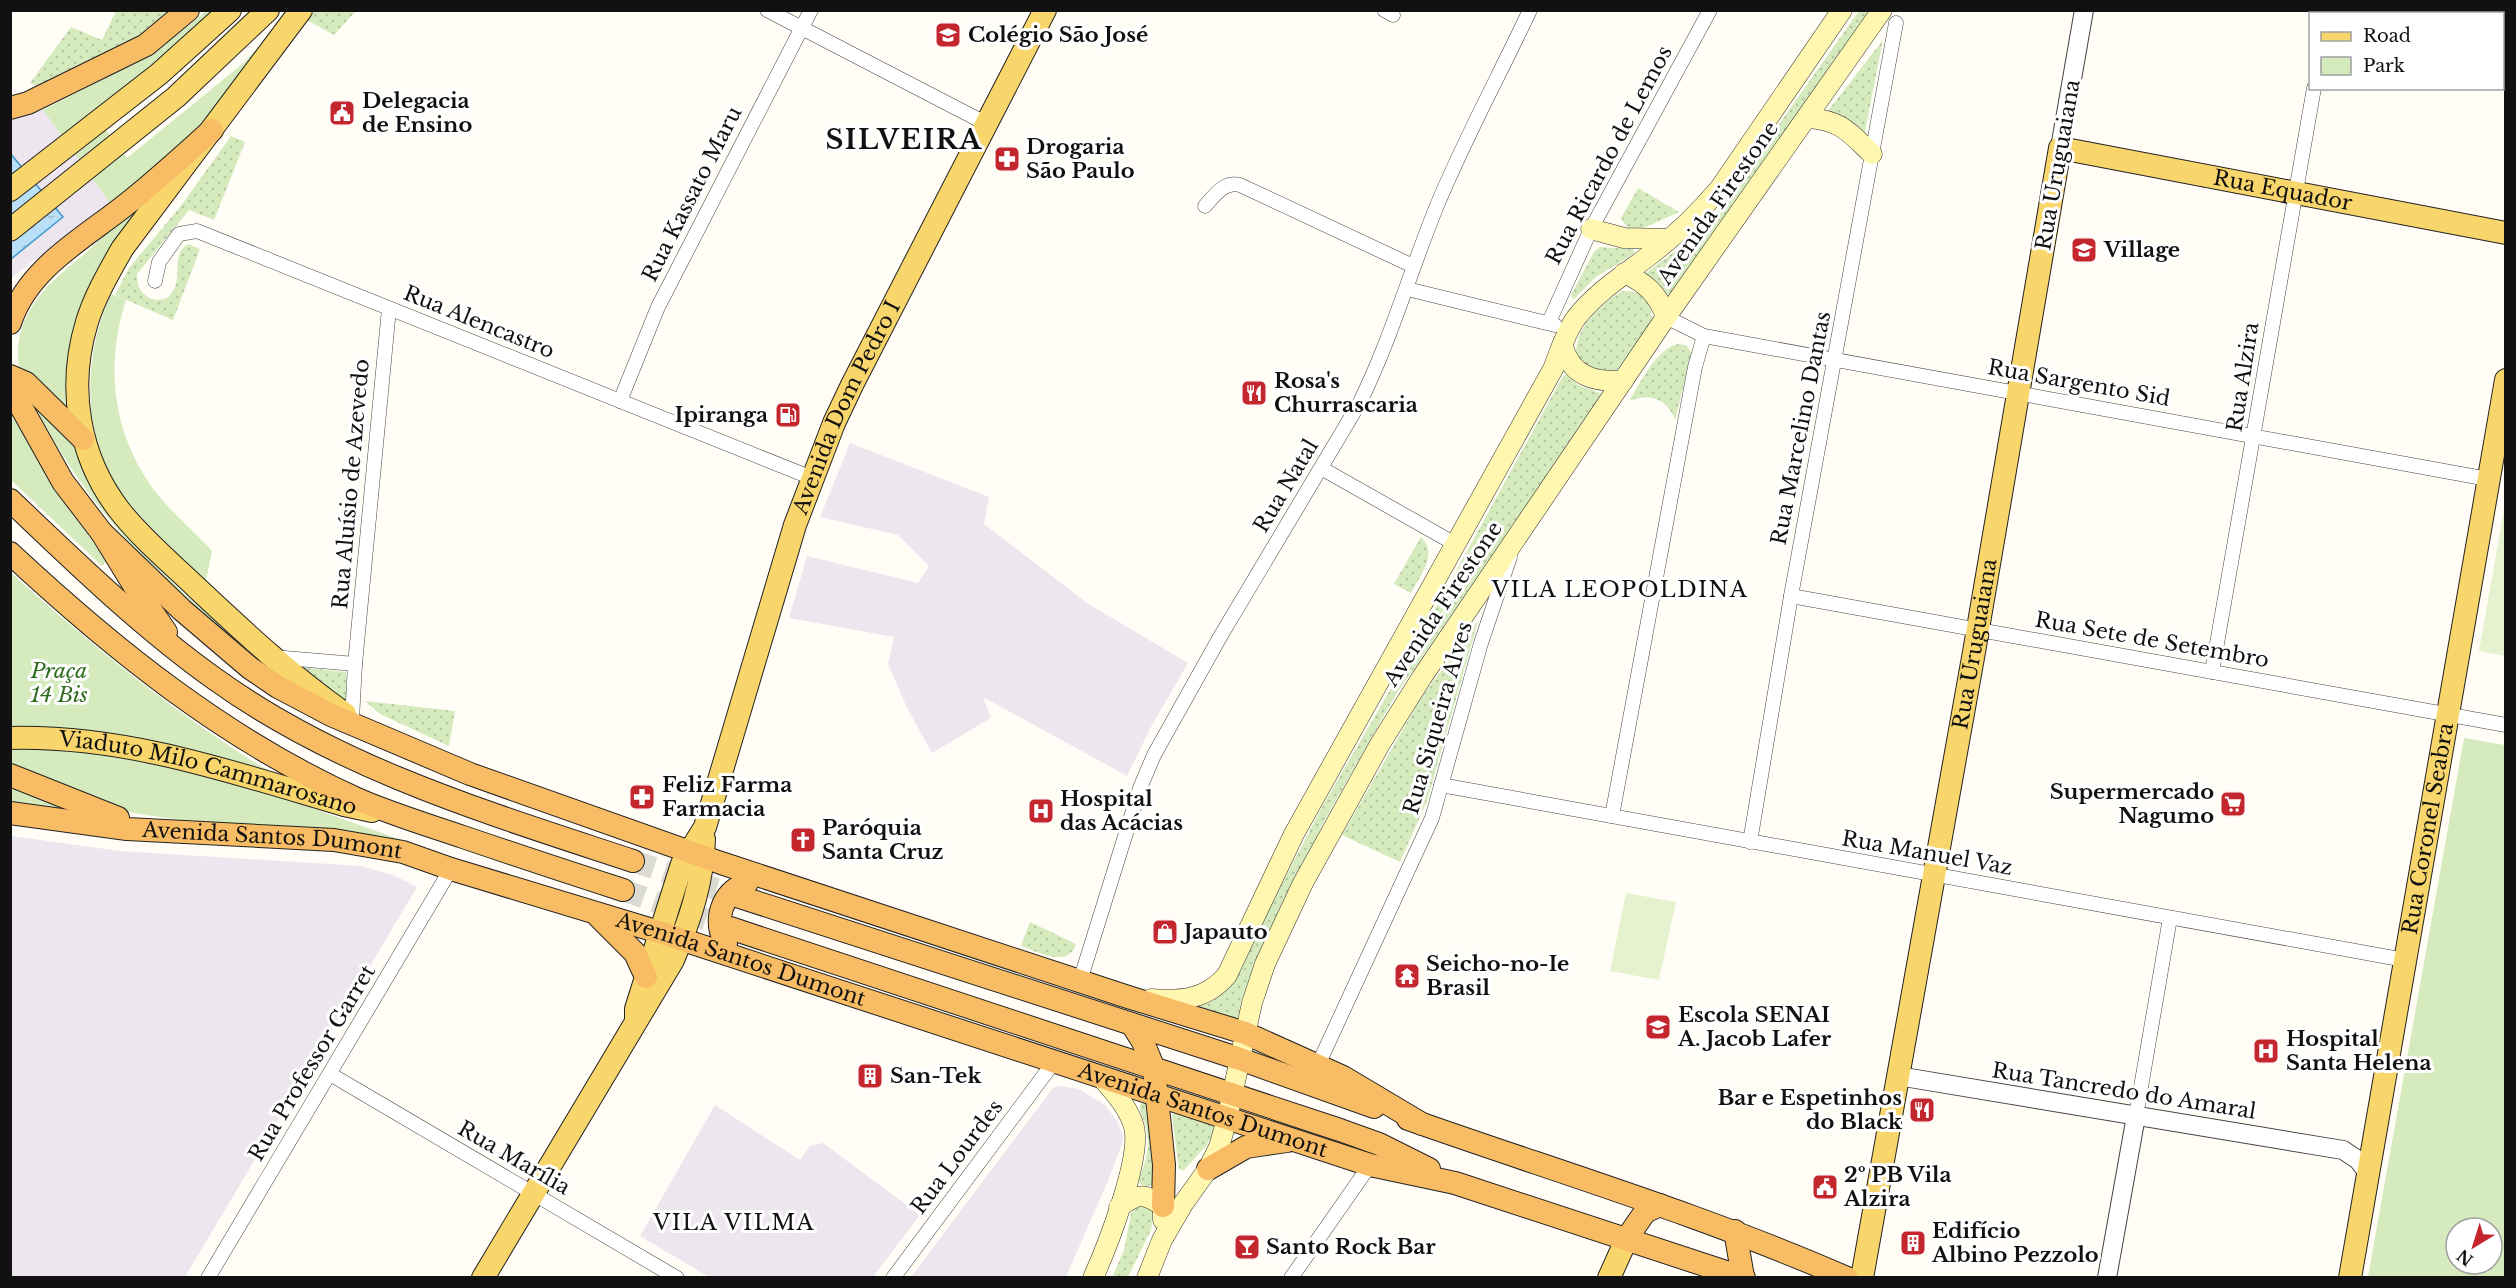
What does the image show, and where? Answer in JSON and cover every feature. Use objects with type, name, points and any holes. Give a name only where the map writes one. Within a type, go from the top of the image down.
[{"type":"highway","points":[[16,102],[146,45],[188,10]]},
{"type":"highway","points":[[10,323],[24,295],[54,260],[127,204],[212,130]]},
{"type":"highway","points":[[10,375],[26,383],[83,439]]},
{"type":"highway","points":[[10,387],[57,472],[102,533],[180,653]]},
{"type":"highway","points":[[10,500],[115,600],[215,680],[255,705],[327,746],[380,772],[457,802],[633,861]]},
{"type":"highway","points":[[102,533],[182,610],[250,668],[309,704],[470,774],[766,877],[1128,998],[1245,1033],[1318,1065],[1422,1124]]},
{"type":"highway","name":"Avenida Santos Dumont","points":[[10,553],[110,642],[193,706],[236,734],[319,780],[357,799],[404,817],[623,890]]},
{"type":"highway","points":[[10,776],[104,814],[177,831]]},
{"type":"highway","name":"Avenida Santos Dumont","points":[[10,813],[127,829],[309,837],[403,852],[451,869],[682,939],[1291,1140],[1370,1165],[1455,1183],[1743,1277]]},
{"type":"highway","points":[[619,826],[628,834],[637,849],[638,876],[626,896],[616,904],[593,912],[635,953],[646,977]]},
{"type":"highway","points":[[736,957],[722,937],[719,914],[723,903],[741,885],[766,877]]},
{"type":"highway","points":[[740,897],[1132,1026],[1240,1059],[1735,1231],[1846,1278]]},
{"type":"highway","name":"Avenida Santos Dumont","points":[[730,928],[1379,1144],[1455,1183]]},
{"type":"highway","points":[[1132,1026],[1143,1041],[1154,1069],[1164,1165],[1163,1206]]},
{"type":"highway","points":[[1208,1169],[1246,1147],[1291,1140]]},
{"type":"highway","points":[[1627,1238],[1645,1212],[1660,1205]]},
{"type":"highway","points":[[1735,1231],[1743,1277]]},
{"type":"main road","points":[[10,190],[119,106],[191,47],[230,10]]},
{"type":"main road","points":[[10,230],[136,131],[208,69],[268,10]]},
{"type":"main road","points":[[301,10],[122,249],[95,300],[81,342],[77,371],[78,403],[83,439],[100,482],[121,512],[146,539],[270,657],[303,684],[361,725]]},
{"type":"main road","name":"Avenida Dom Pedro I","points":[[696,853],[786,553],[812,478],[852,385],[1045,10]]},
{"type":"main road","name":"Avenida Firestone","points":[[1128,998],[1188,999],[1211,990],[1227,975],[1300,824],[1553,369],[1565,339],[1591,300],[1691,220],[1720,188],[1842,10]]},
{"type":"main road","name":"Avenida Firestone","points":[[1147,1278],[1162,1240],[1183,1204],[1208,1169],[1219,1147],[1254,993],[1265,964],[1332,828],[1407,699],[1666,317],[1808,118],[1889,17]]},
{"type":"main road","points":[[1808,118],[1828,119],[1840,125],[1872,154]]},
{"type":"main road","name":"Rua Equador","points":[[2060,148],[2505,233]]},
{"type":"main road","name":"Rua Uruguaiana","points":[[1862,1278],[1978,630],[2060,148]]},
{"type":"main road","points":[[1591,229],[1624,238],[1669,239]]},
{"type":"main road","points":[[1624,273],[1650,288],[1661,301],[1666,317]]},
{"type":"main road","points":[[1565,339],[1566,357],[1572,367],[1582,375],[1603,382],[1623,381]]},
{"type":"main road","name":"Rua Coronel Seabra","points":[[2350,1278],[2505,380]]},
{"type":"main road","name":"Viaduto Milo Cammarosano","points":[[10,738],[88,741],[163,753],[344,805],[404,817]]},
{"type":"main road","points":[[636,1020],[636,1010],[682,864],[696,853]]},
{"type":"main road","points":[[483,1278],[636,1020],[647,1006],[682,939],[695,904],[696,853]]},
{"type":"main road","points":[[1093,1278],[1119,1207],[1133,1156],[1135,1133],[1130,1115],[1101,1077]]},
{"type":"main road","points":[[1119,1207],[1138,1195],[1151,1198],[1163,1206],[1162,1240]]},
{"type":"main road","points":[[1609,1278],[1627,1238]]},
{"type":"street","points":[[767,10],[987,124]]},
{"type":"street","name":"Rua Kassato Maru","points":[[620,401],[658,307],[811,10]]},
{"type":"street","name":"Rua Natal","points":[[1080,981],[1140,788],[1154,754],[1371,379],[1447,182],[1530,10]]},
{"type":"street","name":"Rua Ricardo de Lemos","points":[[1549,322],[1561,291],[1591,229],[1710,10]]},
{"type":"street","name":"Rua Uruguaiana","points":[[2060,148],[2085,10]]},
{"type":"street","name":"Rua Marcelino Dantas","points":[[1750,842],[1791,596],[1872,154],[1889,17]]},
{"type":"street","name":"Rua Alzira","points":[[2212,672],[2314,90]]},
{"type":"street","points":[[1205,206],[1223,187],[1229,184],[1240,185],[1413,266]]},
{"type":"street","name":"Rua Alencastro","points":[[155,282],[159,262],[179,234],[197,231],[812,478]]},
{"type":"street","points":[[1407,290],[1549,322],[1565,339]]},
{"type":"street","name":"Rua Aluísio de Azevedo","points":[[361,725],[355,664],[389,309]]},
{"type":"street","name":"Rua Sargento Sid","points":[[1666,317],[1704,336],[2488,479]]},
{"type":"street","points":[[1612,816],[1695,367],[1704,336]]},
{"type":"street","points":[[1321,468],[1456,545]]},
{"type":"street","name":"Rua Siqueira Alves","points":[[1318,1065],[1432,818],[1481,643],[1514,543]]},
{"type":"street","name":"Rua Sete de Setembro","points":[[1791,596],[2505,725]]},
{"type":"street","points":[[270,657],[355,664]]},
{"type":"street","name":"Rua Manuel Vaz","points":[[1441,785],[2405,960]]},
{"type":"street","name":"Rua Professor Garret","points":[[208,1278],[451,869]]},
{"type":"street","points":[[2107,1278],[2170,918]]},
{"type":"street","name":"Rua Lourdes","points":[[893,1278],[1054,1062]]},
{"type":"street","name":"Rua Marília","points":[[330,1074],[677,1278]]},
{"type":"street","name":"Rua Tancredo do Amaral","points":[[1898,1076],[2343,1150]]},
{"type":"street","points":[[2343,1150],[2362,1144],[2377,1125]]},
{"type":"street","points":[[2343,1150],[2358,1160],[2368,1173]]},
{"type":"street","points":[[1291,1278],[1370,1165]]},
{"type":"shaded area","points":[[43,110],[110,203],[11,278],[11,118]]},
{"type":"shaded area","points":[[850,443],[989,497],[984,524],[1087,603],[1188,663],[1151,727],[1127,776],[983,697],[991,718],[932,753],[907,708],[888,664],[894,637],[789,618],[807,556],[918,583],[929,566],[898,535],[820,517]]},
{"type":"shaded area","points":[[11,836],[120,851],[361,866],[393,875],[417,887],[185,1277],[11,1277]]},
{"type":"shaded area","points":[[1059,1086],[1079,1089],[1105,1105],[1117,1121],[1123,1136],[1108,1181],[1066,1277],[911,1277],[1053,1088]]},
{"type":"shaded area","points":[[715,1105],[800,1160],[810,1146],[823,1143],[920,1215],[873,1277],[709,1277],[640,1236]]},
{"type":"green space","points":[[116,11],[174,11],[126,43],[41,88],[30,83],[71,27],[102,40]]},
{"type":"green space","points":[[206,11],[215,11],[164,56],[93,113],[127,158],[241,65],[273,33],[198,133],[110,203],[43,110],[148,54]]},
{"type":"green space","points":[[314,11],[356,11],[334,35],[307,20]]},
{"type":"green space","points":[[1859,11],[1869,11],[1671,295],[1665,294],[1645,275],[1647,272],[1682,246],[1719,209]]},
{"type":"green space","points":[[1883,40],[1865,131],[1863,134],[1827,112]]},
{"type":"green space","points":[[231,136],[245,142],[214,220],[189,210],[137,274],[139,286],[145,295],[155,300],[167,298],[176,284],[182,249],[188,244],[200,249],[173,320],[115,295],[129,268],[180,207]]},
{"type":"green space","points":[[1638,188],[1679,212],[1644,228],[1628,229],[1621,218]]},
{"type":"green space","points":[[137,211],[69,403],[117,524],[137,548],[186,595],[277,674],[178,593],[119,531],[68,464],[32,403],[19,370],[18,344],[22,328],[36,301],[56,278],[116,226]]},
{"type":"green space","points":[[1600,247],[1633,249],[1635,253],[1596,277],[1573,300],[1571,295],[1594,252]]},
{"type":"green space","points":[[1623,291],[1636,292],[1645,298],[1652,314],[1652,321],[1617,369],[1608,374],[1588,370],[1576,354],[1580,334],[1598,309]]},
{"type":"green space","points":[[111,294],[126,300],[115,351],[117,402],[122,426],[143,473],[158,495],[212,551],[205,586],[129,506],[113,482],[102,457],[94,430],[91,375],[94,347]]},
{"type":"green space","points":[[1678,344],[1686,345],[1692,353],[1675,420],[1668,407],[1657,399],[1644,397],[1629,401],[1656,359],[1670,347]]},
{"type":"green space","points":[[1567,374],[1578,385],[1603,394],[1397,693],[1324,821],[1263,949],[1241,1001],[1238,1021],[1197,1007],[1198,1004],[1220,995],[1238,975],[1322,807],[1404,666],[1563,376]]},
{"type":"green space","points":[[10,411],[49,480],[107,561],[102,566],[11,480]]},
{"type":"green space","points":[[2505,504],[2506,656],[2479,651]]},
{"type":"green space","points":[[1421,537],[1426,544],[1428,558],[1411,593],[1394,584]]},
{"type":"green space","name":"Praça 14 Bis","points":[[10,572],[140,682],[243,755],[280,778],[11,731]]},
{"type":"green space","points":[[1478,621],[1427,801],[1400,862],[1342,835],[1421,698]]},
{"type":"green space","points":[[299,667],[346,672],[346,702]]},
{"type":"green space","points":[[365,701],[455,711],[449,746],[380,714]]},
{"type":"green space","points":[[2464,738],[2505,745],[2505,1277],[2368,1277]]},
{"type":"green space","name":"Praça 14 Bis","points":[[73,745],[241,783],[424,848],[206,824],[133,813],[86,801],[11,764],[11,749]]},
{"type":"green space","points":[[11,786],[93,815],[11,803]]},
{"type":"green space","points":[[1626,893],[1676,902],[1659,980],[1610,971]]},
{"type":"green space","points":[[1030,922],[1076,944],[1072,952],[1067,956],[1052,957],[1021,946]]},
{"type":"green space","points":[[1140,1104],[1146,1104],[1154,1181],[1153,1185],[1144,1186],[1140,1184],[1139,1179],[1148,1147],[1140,1107]]},
{"type":"green space","points":[[1175,1113],[1216,1127],[1206,1146],[1183,1171],[1179,1169],[1172,1115]]},
{"type":"green space","points":[[1139,1203],[1154,1211],[1151,1230],[1128,1277],[1112,1278],[1124,1250],[1131,1214]]},
{"type":"water","points":[[10,153],[63,217],[11,259],[10,259]]},
{"type":"tunnel","points":[[633,861],[740,897]]},
{"type":"tunnel","points":[[623,890],[730,928]]},
{"type":"place","name":"Colégio São José","points":[[948,35]]},
{"type":"place","name":"Delegacia de Ensino","points":[[342,113]]},
{"type":"place","name":"Drogaria São Paulo","points":[[1007,159]]},
{"type":"place","name":"Village","points":[[2084,250]]},
{"type":"place","name":"Rosa's Churrascaria","points":[[1254,393]]},
{"type":"place","name":"Ipiranga","points":[[788,415]]},
{"type":"place","name":"Feliz Farma Farmacia","points":[[642,797]]},
{"type":"place","name":"Supermercado Nagumo","points":[[2233,804]]},
{"type":"place","name":"Hospital das Acácias","points":[[1041,811]]},
{"type":"place","name":"Paróquia Santa Cruz","points":[[803,840]]},
{"type":"place","name":"Japauto","points":[[1165,932]]},
{"type":"place","name":"Seicho-no-Ie Brasil","points":[[1407,976]]},
{"type":"place","name":"Escola SENAI A. Jacob Lafer","points":[[1658,1027]]},
{"type":"place","name":"Hospital Santa Helena","points":[[2266,1051]]},
{"type":"place","name":"San-Tek","points":[[870,1076]]},
{"type":"place","name":"Bar e Espetinhos do Black","points":[[1922,1110]]},
{"type":"place","name":"2º PB Vila Alzira","points":[[1825,1187]]},
{"type":"place","name":"Edifício Albino Pezzolo","points":[[1913,1243]]},
{"type":"place","name":"Santo Rock Bar","points":[[1247,1247]]},
{"type":"district","name":"SILVEIRA","points":[[904,139]]},
{"type":"district","name":"VILA LEOPOLDINA","points":[[1620,589]]},
{"type":"district","name":"VILA VILMA","points":[[734,1222]]}]
